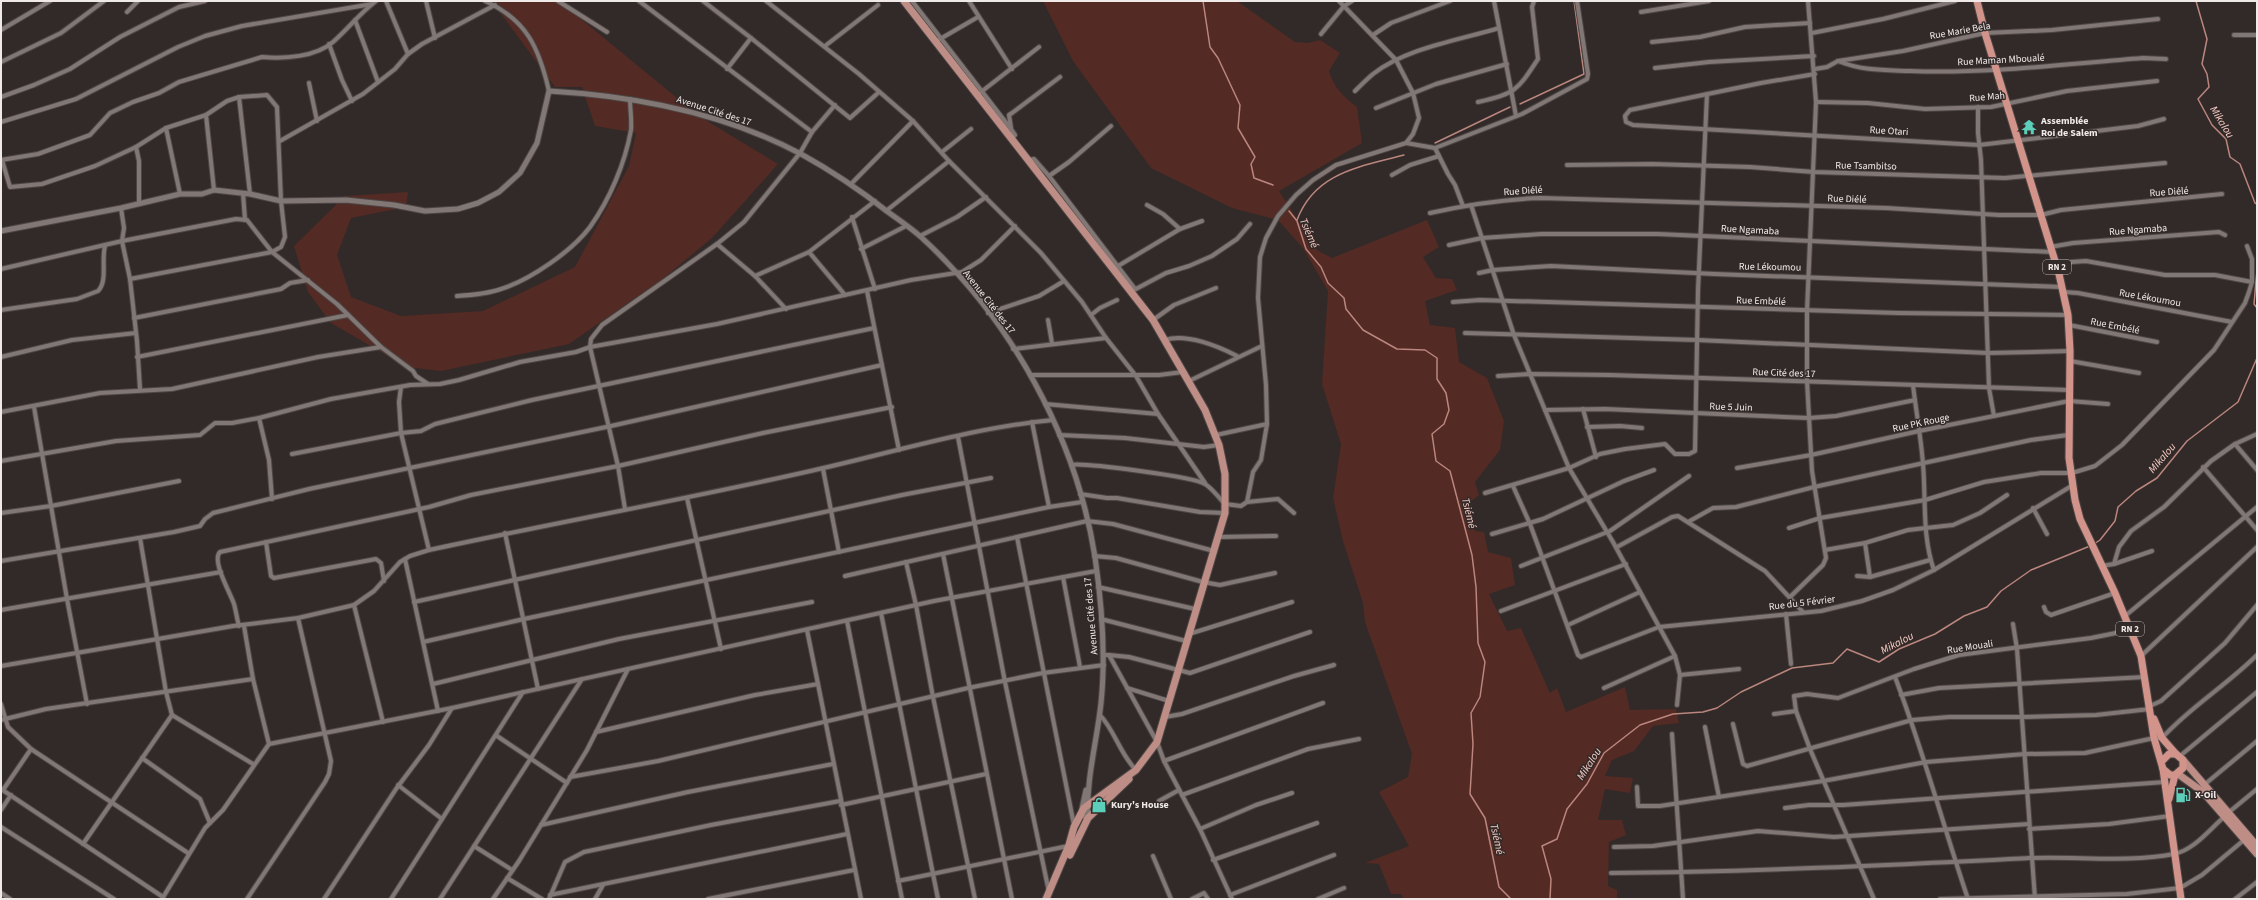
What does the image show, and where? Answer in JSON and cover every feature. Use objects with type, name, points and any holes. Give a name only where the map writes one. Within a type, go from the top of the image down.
[{"type":"highway","name":"RN 2","points":[[1977,1],[1985,33],[2008,104],[2063,290],[2069,326],[2070,361],[2068,435],[2073,485],[2080,519],[2115,593],[2141,656],[2162,761],[2181,899]]},
{"type":"highway","points":[[2158,738],[2180,757]]},
{"type":"highway","points":[[2162,761],[2165,755],[2180,757]]},
{"type":"highway","name":"RN 2","points":[[2168,807],[2172,782],[2183,768],[2180,757]]},
{"type":"highway","points":[[2163,769],[2170,775],[2177,774]]},
{"type":"main road","points":[[910,2],[980,93],[1011,139],[1133,291],[1153,320],[1189,381],[1216,435],[1220,445],[1225,474],[1225,513],[1219,537],[1203,582],[1157,742],[1120,788],[1088,818],[1048,897]]},
{"type":"main road","points":[[2180,757],[2204,785],[2244,840],[2257,854]]},
{"type":"main road","points":[[1048,897],[1069,846],[1074,827],[1081,813],[1088,804],[1135,770]]},
{"type":"main road","points":[[2177,774],[2198,788],[2257,846]]},
{"type":"street","points":[[1,30],[50,1]]},
{"type":"street","points":[[1,62],[61,33],[104,1]]},
{"type":"street","points":[[126,12],[138,1]]},
{"type":"street","points":[[1,97],[34,85],[70,69],[120,37],[179,7],[205,1]]},
{"type":"street","points":[[386,1],[408,54]]},
{"type":"street","points":[[426,1],[435,38]]},
{"type":"street","points":[[1,231],[121,208],[180,194],[202,194],[214,190],[250,194],[281,200],[346,200],[431,212],[458,209],[478,203],[511,182],[526,166],[537,142],[549,90],[538,51],[530,37],[514,18],[495,5],[485,1]]},
{"type":"street","points":[[558,1],[607,32]]},
{"type":"street","points":[[639,1],[812,132]]},
{"type":"street","points":[[703,1],[851,118],[879,92]]},
{"type":"street","points":[[766,1],[825,46],[913,121],[949,161],[1015,226],[1064,281],[1091,315],[1106,338],[1136,376],[1158,414],[1180,444],[1205,483],[1225,504],[1241,506],[1247,502],[1278,499],[1294,513]]},
{"type":"street","points":[[969,1],[978,17],[999,46],[1012,69]]},
{"type":"street","points":[[1339,1],[1396,60],[1413,93],[1419,118],[1414,134],[1406,143]]},
{"type":"street","points":[[1321,34],[1344,6],[1352,1]]},
{"type":"street","points":[[1373,35],[1391,22],[1450,1]]},
{"type":"street","points":[[1494,1],[1516,116]]},
{"type":"street","points":[[1478,102],[1512,92],[1520,86],[1538,59],[1532,7],[1534,1]]},
{"type":"street","points":[[1247,502],[1253,472],[1261,460],[1267,424],[1266,385],[1258,298],[1260,257],[1266,238],[1278,216],[1296,195],[1313,180],[1336,165],[1406,143],[1435,148],[1516,116],[1587,79],[1588,74],[1578,1]]},
{"type":"street","points":[[1641,12],[1709,1]]},
{"type":"street","points":[[1790,596],[1823,565],[1826,558],[1814,487],[1807,382],[1810,241],[1816,135],[1815,69],[1808,1]]},
{"type":"street","points":[[1812,33],[1884,19],[1955,1]]},
{"type":"street","points":[[1,122],[76,99],[178,47],[205,36],[242,26],[357,3],[374,2]]},
{"type":"street","points":[[130,279],[272,252],[281,247],[285,238],[281,200],[280,141],[277,107],[274,101],[267,94],[239,97],[218,105],[206,115],[166,128],[136,147],[95,166],[42,184],[14,188],[8,184],[1,160],[38,154],[90,135],[110,113],[133,102],[159,93],[179,82],[262,57],[275,58],[314,52],[329,44],[374,2]]},
{"type":"street","points":[[280,141],[352,101],[395,69],[408,54],[422,44],[495,5]]},
{"type":"street","points":[[825,46],[878,5]]},
{"type":"street","points":[[938,40],[978,17]]},
{"type":"street","name":"Rue Marie Bela","points":[[1815,69],[1827,67],[1838,61],[1903,51],[1985,33],[2052,30],[2158,19]]},
{"type":"street","points":[[355,20],[378,82]]},
{"type":"street","points":[[1652,42],[1700,37],[1745,27],[1810,23]]},
{"type":"street","points":[[1355,91],[1374,73],[1396,60],[1424,49],[1499,28]]},
{"type":"street","points":[[2234,34],[2257,35]]},
{"type":"street","points":[[727,69],[751,38]]},
{"type":"street","points":[[329,44],[352,101]]},
{"type":"street","points":[[1011,139],[1015,135],[1011,129],[980,93],[1039,47]]},
{"type":"street","points":[[1655,68],[1709,62],[1814,56]]},
{"type":"street","name":"Rue Maman Mboualé","points":[[1838,61],[1857,68],[1868,70],[1928,72],[1997,70],[2143,58],[2166,59]]},
{"type":"street","points":[[1376,108],[1436,84],[1507,64]]},
{"type":"street","points":[[1485,493],[1513,486],[1569,468],[1596,457],[1625,449],[1665,444],[1674,453],[1692,454],[1696,447],[1699,274],[1707,94],[1815,74]]},
{"type":"street","points":[[1011,129],[1009,115],[1060,77]]},
{"type":"street","name":"Rue Mah","points":[[1816,102],[1868,103],[1925,109],[1978,107],[2008,104],[2067,91],[2158,81]]},
{"type":"street","points":[[309,83],[317,121]]},
{"type":"street","name":"Avenue Cité des 17","points":[[549,90],[583,92],[659,104],[708,117],[800,154],[851,184],[920,236],[955,272],[988,313],[1030,375],[1053,420],[1080,494],[1087,521],[1094,556],[1106,655],[1100,715],[1090,780]]},
{"type":"street","name":"Rue Otari","points":[[1707,94],[1630,110],[1625,116],[1626,122],[1633,125],[1705,130],[1980,145],[2018,142],[2050,136],[2138,126],[2164,119]]},
{"type":"street","points":[[239,97],[250,194]]},
{"type":"street","points":[[456,296],[482,294],[502,289],[527,277],[553,260],[590,228],[621,167],[631,128],[630,99]]},
{"type":"street","points":[[625,509],[618,466],[607,426],[590,347],[591,339],[602,325],[717,244],[744,222],[800,154],[812,132],[835,105]]},
{"type":"street","points":[[1978,107],[1982,177],[1982,214],[1989,388],[1994,416]]},
{"type":"street","points":[[206,115],[214,190]]},
{"type":"street","points":[[851,184],[913,121]]},
{"type":"street","points":[[1049,176],[1069,162],[1111,126]]},
{"type":"street","points":[[166,128],[180,194]]},
{"type":"street","points":[[942,152],[971,129]]},
{"type":"street","points":[[136,147],[139,167],[139,204]]},
{"type":"street","points":[[1435,148],[1448,174],[1455,184],[1463,206]]},
{"type":"street","points":[[1392,175],[1410,165],[1439,156]]},
{"type":"street","points":[[1029,160],[1034,160],[1049,176],[1118,266],[1133,291],[1166,273],[1189,266],[1212,256],[1237,239],[1250,224]]},
{"type":"street","points":[[886,211],[949,161]]},
{"type":"street","name":"Rue Tsambitso","points":[[1567,165],[1618,163],[1750,167],[1814,172],[1982,177],[2029,176],[2164,163]]},
{"type":"street","points":[[243,193],[245,220]]},
{"type":"street","name":"Rue Diélé","points":[[1430,213],[1463,206],[1517,198],[1541,198],[1812,205],[1982,214],[2041,215],[2061,210],[2222,194]]},
{"type":"street","points":[[920,236],[957,218],[986,197]]},
{"type":"street","points":[[755,276],[810,252],[852,217],[875,201]]},
{"type":"street","points":[[1147,205],[1163,214],[1180,229]]},
{"type":"street","points":[[1471,205],[1514,335],[1569,468],[1586,499],[1626,564],[1675,656],[1680,675],[1677,705]]},
{"type":"street","points":[[121,208],[124,228],[122,241],[130,279],[140,390]]},
{"type":"street","points":[[852,217],[875,289]]},
{"type":"street","points":[[1,269],[122,241],[236,219],[245,220],[249,222],[272,252],[308,280],[348,315],[381,347],[413,371],[416,376],[429,384]]},
{"type":"street","points":[[1118,266],[1180,229],[1202,221]]},
{"type":"street","points":[[861,249],[906,226]]},
{"type":"street","points":[[1,461],[116,441],[200,435],[215,423],[232,423],[259,418],[331,399],[401,386],[429,384],[475,377],[520,362],[786,309],[845,294],[867,291],[955,272],[962,272],[981,260],[1015,226]]},
{"type":"street","name":"Rue Ngamaba","points":[[1449,245],[1482,238],[1604,233],[1984,249],[2051,250],[2072,243],[2219,232],[2225,235]]},
{"type":"street","points":[[717,244],[755,276],[786,309]]},
{"type":"street","points":[[1,310],[77,299],[98,291],[104,282],[102,261],[105,246]]},
{"type":"street","points":[[1789,528],[1820,518],[1925,500],[1984,482],[2041,473],[2072,473],[2095,466],[2113,454],[2214,350],[2245,303],[2252,282],[2252,259],[2247,246]]},
{"type":"street","points":[[810,252],[845,294]]},
{"type":"street","points":[[2056,263],[2086,261],[2165,275],[2215,275],[2252,282]]},
{"type":"street","name":"Rue Lékoumou","points":[[1479,272],[1551,266],[1699,274],[1809,276],[1986,284],[2063,290],[2232,322]]},
{"type":"street","points":[[134,318],[281,289],[290,283],[308,280]]},
{"type":"street","points":[[988,313],[1039,296],[1064,281]]},
{"type":"street","points":[[1153,320],[1174,305],[1216,288]]},
{"type":"street","points":[[867,291],[892,407],[899,450]]},
{"type":"street","points":[[1091,315],[1100,308],[1117,300]]},
{"type":"street","name":"Rue Embélé","points":[[1453,302],[1480,300],[1808,311],[1986,315],[2068,314]]},
{"type":"street","points":[[137,357],[348,315]]},
{"type":"street","points":[[1048,320],[1052,343]]},
{"type":"street","name":"Rue Embélé","points":[[2069,326],[2157,342]]},
{"type":"street","points":[[292,454],[401,433],[421,431],[435,424],[532,400],[874,328]]},
{"type":"street","points":[[1,357],[72,340],[136,333]]},
{"type":"street","points":[[1465,333],[1697,340],[1808,347],[1988,353],[2070,351]]},
{"type":"street","points":[[1165,340],[1173,337],[1196,341],[1226,350],[1237,356]]},
{"type":"street","points":[[1013,349],[1052,343],[1106,338]]},
{"type":"street","points":[[1189,381],[1237,356],[1252,352],[1262,346]]},
{"type":"street","points":[[1,412],[100,394],[140,390],[172,389],[318,357],[381,347]]},
{"type":"street","points":[[2070,361],[2139,373]]},
{"type":"street","points":[[1,561],[140,538],[200,526],[205,519],[213,514],[272,498],[882,365]]},
{"type":"street","points":[[1030,375],[1136,376],[1184,372]]},
{"type":"street","name":"Rue Cité des 17","points":[[1498,376],[1530,374],[1696,378],[2069,390]]},
{"type":"street","points":[[410,385],[416,376]]},
{"type":"street","points":[[1913,385],[1923,464],[1926,528],[1930,560],[1934,570]]},
{"type":"street","points":[[401,386],[399,402],[401,433],[406,447],[409,469],[429,550]]},
{"type":"street","name":"Rue 5 Juin","points":[[1545,410],[1583,409],[1809,418],[1836,416],[1915,400]]},
{"type":"street","name":"Rue PK Rouge","points":[[1737,468],[1811,455],[1919,431],[2069,402],[2108,404]]},
{"type":"street","points":[[1045,404],[1158,414]]},
{"type":"street","points":[[34,407],[60,551],[66,599],[87,704]]},
{"type":"street","points":[[269,744],[241,626],[234,604],[225,587],[221,572],[219,552],[419,509],[484,492],[618,466],[763,433],[892,407]]},
{"type":"street","points":[[1583,409],[1596,457]]},
{"type":"street","points":[[259,418],[269,460],[272,498]]},
{"type":"street","points":[[1,666],[158,639],[298,618],[354,605],[369,596],[400,562],[429,550],[505,533],[687,498],[823,469],[958,437],[1032,422],[1053,420]]},
{"type":"street","points":[[1032,422],[1049,508]]},
{"type":"street","points":[[1216,435],[1267,424]]},
{"type":"street","points":[[1587,427],[1620,426],[1642,428]]},
{"type":"street","points":[[2114,564],[2119,547],[2126,535],[2172,500],[2203,467],[2235,444],[2257,434]]},
{"type":"street","points":[[1059,435],[1125,438],[1208,447],[1220,445]]},
{"type":"street","points":[[1688,522],[1713,508],[1736,507],[1814,487],[2031,440],[2068,435]]},
{"type":"street","points":[[958,437],[1048,897]]},
{"type":"street","points":[[2235,444],[2257,470]]},
{"type":"street","points":[[1070,466],[1078,464],[1102,466],[1205,483]]},
{"type":"street","points":[[2203,467],[2257,530]]},
{"type":"street","points":[[823,469],[839,552]]},
{"type":"street","points":[[1492,534],[1530,524],[1654,470]]},
{"type":"street","points":[[1521,566],[1607,532],[1689,476]]},
{"type":"street","points":[[414,602],[831,511],[991,478]]},
{"type":"street","points":[[1,513],[51,506],[179,481]]},
{"type":"street","name":"Rue du 5 Février","points":[[1568,625],[1579,657],[1659,627],[1821,611],[1862,601],[1893,590],[1934,570],[2033,508],[2073,485]]},
{"type":"street","points":[[1513,486],[1530,524],[1541,558],[1568,625],[1640,592]]},
{"type":"street","points":[[1080,494],[1117,498],[1200,512],[1225,513]]},
{"type":"street","points":[[1825,550],[1864,543],[1908,530],[1953,525],[1989,508],[2007,495]]},
{"type":"street","points":[[687,498],[721,649]]},
{"type":"street","points":[[423,642],[839,552],[1082,502]]},
{"type":"street","points":[[2033,508],[2047,534]]},
{"type":"street","points":[[2125,616],[2257,508]]},
{"type":"street","points":[[1616,547],[1674,516],[1688,522],[1765,571],[1790,596],[1803,612]]},
{"type":"street","points":[[844,576],[1087,521],[1113,524],[1214,551]]},
{"type":"street","points":[[505,533],[538,689]]},
{"type":"street","points":[[1219,537],[1276,536]]},
{"type":"street","points":[[1017,537],[1074,827]]},
{"type":"street","points":[[140,538],[149,584],[166,692],[172,715],[254,764]]},
{"type":"street","points":[[266,542],[271,576],[274,578],[376,559],[381,563],[384,581]]},
{"type":"street","points":[[1864,543],[1870,578]]},
{"type":"street","points":[[2141,656],[2257,547]]},
{"type":"street","points":[[2101,566],[2114,564],[2152,552]]},
{"type":"street","points":[[943,554],[968,688],[1012,899]]},
{"type":"street","points":[[1094,556],[1116,558],[1203,582],[1220,585],[1275,573]]},
{"type":"street","points":[[405,559],[438,711]]},
{"type":"street","points":[[1857,576],[1870,578],[1930,560]]},
{"type":"street","points":[[906,562],[975,899]]},
{"type":"street","points":[[1501,611],[1626,564]]},
{"type":"street","points":[[31,749],[2,789],[163,898],[174,883],[188,853],[210,823],[222,810],[269,744],[452,708],[951,597],[1096,571]]},
{"type":"street","points":[[1,610],[221,572]]},
{"type":"street","points":[[1063,576],[1080,667]]},
{"type":"street","points":[[1098,587],[1196,609]]},
{"type":"street","points":[[2044,607],[2046,612],[2051,615],[2115,593]]},
{"type":"street","points":[[432,684],[619,639],[812,602]]},
{"type":"street","points":[[1101,619],[1187,638],[1292,602]]},
{"type":"street","points":[[354,605],[384,722]]},
{"type":"street","points":[[1733,724],[1745,766],[1912,720],[1949,717],[2096,715],[2151,708],[2161,701],[2225,643],[2257,605]]},
{"type":"street","points":[[881,613],[901,705],[938,899]]},
{"type":"street","points":[[1786,614],[1792,664]]},
{"type":"street","points":[[247,899],[329,774],[331,761],[298,618]]},
{"type":"street","points":[[848,621],[902,899]]},
{"type":"street","points":[[2013,624],[2017,649],[2035,898]]},
{"type":"street","points":[[807,630],[861,899]]},
{"type":"street","name":"Rue Mouali","points":[[1796,711],[1794,696],[1807,694],[1838,698],[1959,655],[2017,649],[2091,638],[2131,630]]},
{"type":"street","points":[[1106,655],[1129,657],[1190,673],[1310,632]]},
{"type":"street","points":[[1106,655],[1127,688],[1157,742],[1164,761],[1200,829],[1231,897],[1334,855]]},
{"type":"street","points":[[1637,787],[1637,805],[1640,807],[1678,804],[1823,781],[1926,762],[2025,754],[2085,752],[2158,738],[2239,674],[2257,655]]},
{"type":"street","points":[[1604,688],[1675,656]]},
{"type":"street","points":[[570,777],[658,761],[968,688],[1005,682],[1043,673],[1104,664]]},
{"type":"street","points":[[1164,718],[1182,714],[1294,676],[1334,665]]},
{"type":"street","points":[[493,899],[541,826],[567,783],[596,732],[628,669]]},
{"type":"street","points":[[1680,675],[1739,669]]},
{"type":"street","points":[[1901,695],[1939,688],[2145,676]]},
{"type":"street","points":[[1894,677],[1912,720],[1926,762],[1944,830],[1968,899]]},
{"type":"street","points":[[3,720],[46,709],[253,679]]},
{"type":"street","points":[[440,899],[582,679]]},
{"type":"street","points":[[596,732],[755,695],[818,684]]},
{"type":"street","points":[[1127,688],[1169,701]]},
{"type":"street","points":[[391,899],[497,736],[523,692]]},
{"type":"street","points":[[2180,757],[2257,692]]},
{"type":"street","points":[[1164,761],[1323,703]]},
{"type":"street","points":[[1,704],[3,720],[13,734],[31,749],[113,802],[166,840],[188,853]]},
{"type":"street","points":[[326,898],[398,786],[429,745],[452,708]]},
{"type":"street","points":[[1774,714],[1796,711],[1823,781],[1874,899]]},
{"type":"street","points":[[83,844],[172,715]]},
{"type":"street","points":[[1100,715],[1109,726],[1128,762],[1135,770]]},
{"type":"street","points":[[1705,726],[1719,797]]},
{"type":"street","points":[[1672,734],[1678,804],[1683,899]]},
{"type":"street","points":[[497,736],[530,760],[567,783]]},
{"type":"street","points":[[1182,795],[1301,751],[1359,739]]},
{"type":"street","points":[[2204,785],[2257,741]]},
{"type":"street","points":[[142,758],[200,799],[210,823]]},
{"type":"street","points":[[541,826],[695,790],[833,764]]},
{"type":"street","points":[[550,897],[565,862],[584,852],[711,825],[882,797],[986,774]]},
{"type":"street","points":[[1088,818],[1090,780]]},
{"type":"street","points":[[1088,818],[1081,813],[1090,780]]},
{"type":"street","points":[[1785,808],[1809,805],[1833,805],[2172,782]]},
{"type":"street","points":[[398,786],[442,819]]},
{"type":"street","points":[[1611,873],[1818,869],[2031,858],[2121,858],[2175,854],[2187,850],[2257,789]]},
{"type":"street","points":[[1159,801],[1179,790]]},
{"type":"street","points":[[1200,829],[1256,805],[1292,793]]},
{"type":"street","points":[[1,810],[11,795]]},
{"type":"street","points":[[1614,847],[1653,846],[1680,843],[1758,831],[1791,835],[1847,836],[1944,830],[2109,824],[2170,816]]},
{"type":"street","points":[[1213,860],[1317,823]]},
{"type":"street","points":[[1,827],[114,899]]},
{"type":"street","points":[[550,897],[847,834]]},
{"type":"street","points":[[1940,899],[2035,898],[2127,894],[2180,888],[2202,875],[2244,840]]},
{"type":"street","points":[[474,846],[512,870]]},
{"type":"street","points":[[898,881],[1069,846]]},
{"type":"street","points":[[1153,856],[1172,899]]},
{"type":"street","points":[[708,899],[854,870]]},
{"type":"street","points":[[507,878],[542,899]]},
{"type":"street","points":[[2236,899],[2257,882]]},
{"type":"street","points":[[595,899],[603,885]]},
{"type":"street","points":[[1318,899],[1344,888]]},
{"type":"street","points":[[1,893],[10,899]]},
{"type":"street","points":[[1192,899],[1204,893],[1208,899]]},
{"type":"shaded area","points":[[495,1],[559,1],[699,116],[778,164],[712,238],[665,277],[569,344],[441,371],[407,367],[331,323],[308,292],[294,246],[345,196],[408,192],[406,207],[351,218],[337,255],[351,297],[401,316],[483,311],[575,267],[629,166],[636,133],[595,126],[582,87],[555,87],[493,3]]},
{"type":"shaded area","points":[[1043,1],[1237,1],[1295,42],[1308,43],[1320,40],[1340,53],[1329,71],[1340,91],[1357,107],[1362,143],[1279,191],[1317,250],[1332,258],[1427,220],[1439,247],[1423,257],[1436,278],[1452,279],[1457,290],[1425,301],[1430,325],[1455,328],[1459,362],[1487,378],[1504,421],[1500,450],[1475,482],[1479,495],[1468,504],[1475,531],[1484,532],[1488,552],[1511,558],[1515,585],[1489,594],[1507,631],[1521,628],[1550,693],[1557,688],[1566,712],[1625,687],[1630,710],[1676,709],[1679,723],[1653,726],[1634,751],[1612,760],[1605,776],[1633,778],[1630,793],[1605,789],[1598,820],[1622,820],[1626,835],[1609,842],[1608,886],[1617,890],[1617,899],[1404,899],[1401,894],[1391,894],[1379,864],[1365,863],[1409,846],[1379,792],[1408,777],[1412,754],[1365,622],[1363,603],[1343,541],[1333,498],[1341,444],[1322,384],[1328,291],[1303,248],[1278,220],[1232,208],[1151,168],[1073,61]]},
{"type":"waterway","name":"Tsiémé","points":[[1203,1],[1210,47],[1218,58],[1240,105],[1238,128],[1255,157],[1251,164],[1254,178],[1273,185]]},
{"type":"waterway","points":[[1520,104],[1584,74],[1574,1]]},
{"type":"waterway","name":"Mikalou","points":[[2196,1],[2207,39],[2202,64],[2207,74],[2209,87],[2198,99],[2212,125],[2226,139],[2230,157],[2240,164],[2255,203],[2257,204]]},
{"type":"waterway","points":[[1435,143],[1510,107]]},
{"type":"waterway","points":[[1297,220],[1305,204],[1315,191],[1327,182],[1356,168],[1404,155]]},
{"type":"waterway","name":"Tsiémé","points":[[1289,211],[1297,221],[1306,249],[1321,267],[1328,283],[1344,298],[1346,309],[1363,330],[1397,349],[1425,350],[1437,358],[1437,379],[1446,393],[1449,410],[1444,424],[1432,434],[1436,461],[1450,471],[1472,555],[1476,587],[1478,643],[1485,662],[1480,697],[1471,713],[1473,744],[1470,794],[1485,818],[1499,887],[1511,899]]},
{"type":"waterway","name":"Mikalou","points":[[2257,270],[2254,304],[2257,308]]},
{"type":"waterway","name":"Mikalou","points":[[2094,544],[2100,540],[2115,521],[2118,507],[2136,491],[2157,478],[2187,441],[2238,402],[2257,358]]},
{"type":"waterway","name":"Mikalou","points":[[1550,899],[1551,879],[1542,846],[1557,839],[1567,809],[1587,784],[1604,753],[1640,725],[1673,714],[1703,712],[1717,708],[1741,692],[1792,668],[1833,663],[1847,649],[1879,662],[1899,649],[1935,634],[1964,616],[1987,607],[2001,591],[2031,570],[2090,546]]},
{"type":"place","name":"Assemblée Roi de Salem","points":[[2029,127]]},
{"type":"place","name":"X-Oil","points":[[2183,795]]},
{"type":"place","name":"Kury's House","points":[[1099,805]]}]
